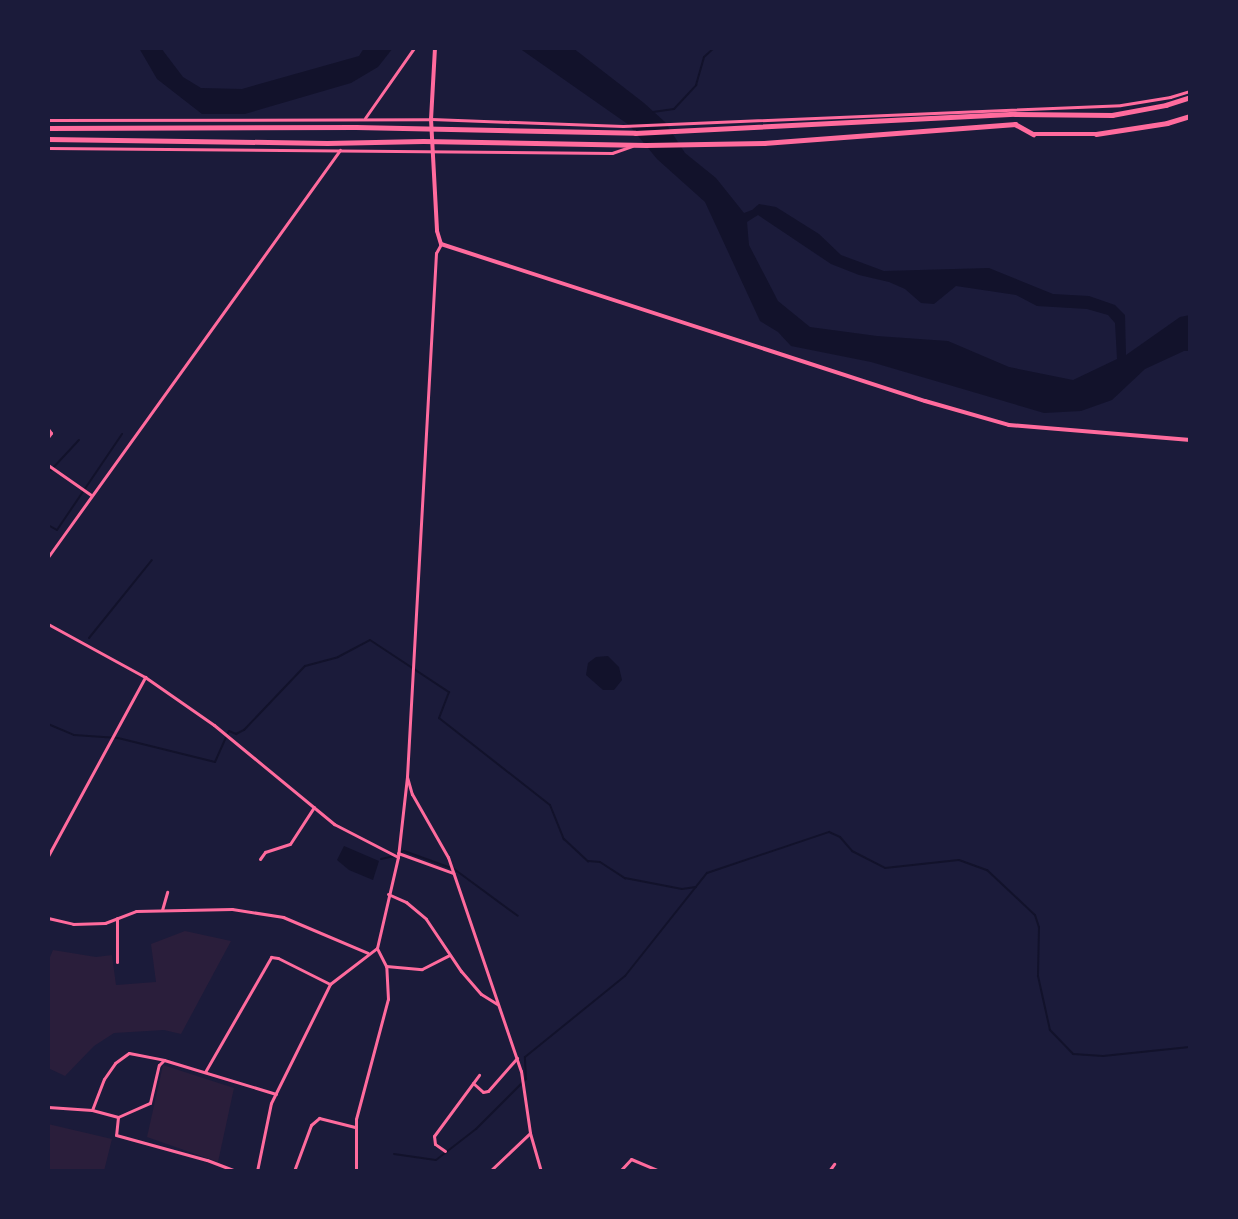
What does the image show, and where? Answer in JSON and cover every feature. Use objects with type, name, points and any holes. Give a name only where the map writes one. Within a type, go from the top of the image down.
[{"type":"highway","points":[[48,128],[421,129],[635,134],[1015,114],[1112,115],[1166,105],[1190,97]]},
{"type":"highway","points":[[48,139],[327,143],[458,141],[636,145],[764,143],[1014,124],[1033,134],[1096,134],[1167,123],[1190,116]]},
{"type":"main road","points":[[435,48],[431,118],[436,231],[441,244],[925,401],[1010,425],[1190,440]]},
{"type":"street","points":[[364,118],[414,48]]},
{"type":"street","points":[[48,120],[431,118],[622,126],[1120,105],[1170,98],[1190,91]]},
{"type":"street","points":[[48,148],[612,153],[636,145]]},
{"type":"street","points":[[48,557],[340,150]]},
{"type":"street","points":[[356,1171],[356,1127],[388,999],[386,966],[376,948],[397,855],[406,777],[436,253],[441,244]]},
{"type":"street","points":[[48,429],[51,434],[48,438]]},
{"type":"street","points":[[48,465],[91,495]]},
{"type":"street","points":[[48,624],[145,677],[224,734],[314,807],[354,836],[397,855],[453,872]]},
{"type":"street","points":[[48,856],[145,677]]},
{"type":"street","points":[[406,777],[412,794],[453,872],[517,1058],[530,1133],[541,1171]]},
{"type":"street","points":[[260,859],[266,852],[290,844],[314,807]]},
{"type":"street","points":[[162,910],[167,892]]},
{"type":"street","points":[[388,894],[406,902],[426,919],[449,955],[481,994],[497,1004]]},
{"type":"street","points":[[48,918],[73,924],[105,923],[136,911],[232,909],[283,917],[368,953]]},
{"type":"street","points":[[117,918],[117,963]]},
{"type":"street","points":[[257,1171],[271,1103],[330,984],[376,948]]},
{"type":"street","points":[[386,966],[422,969],[449,955]]},
{"type":"street","points":[[205,1072],[271,957],[278,958],[330,984]]},
{"type":"street","points":[[92,1110],[104,1079],[115,1062],[129,1053],[164,1060],[276,1094]]},
{"type":"street","points":[[473,1083],[483,1092],[488,1091],[517,1058]]},
{"type":"street","points":[[48,1107],[92,1110],[118,1117],[150,1103],[159,1065],[164,1060]]},
{"type":"street","points":[[445,1150],[435,1144],[434,1136],[479,1075]]},
{"type":"street","points":[[118,1117],[116,1135],[207,1160],[236,1171]]},
{"type":"street","points":[[294,1171],[311,1125],[319,1118],[356,1127]]},
{"type":"street","points":[[490,1171],[530,1133]]},
{"type":"street","points":[[620,1171],[631,1159],[659,1171]]},
{"type":"street","points":[[829,1171],[834,1164]]},
{"type":"shaded area","points":[[139,48],[161,48],[183,77],[201,88],[242,89],[359,56],[364,48],[393,48],[378,67],[351,83],[245,114],[202,114],[157,79]]},
{"type":"shaded area","points":[[519,48],[573,48],[665,122],[685,153],[716,178],[744,213],[759,204],[776,207],[819,234],[841,255],[884,271],[989,268],[1053,294],[1089,296],[1115,305],[1125,315],[1126,355],[1180,317],[1190,315],[1190,351],[1184,351],[1145,369],[1112,400],[1081,411],[1044,413],[871,362],[791,346],[778,332],[760,321],[705,202],[657,159],[629,125]],"holes":[[[758,215],[831,264],[859,275],[889,282],[905,289],[921,303],[934,304],[956,286],[1016,295],[1037,306],[1087,309],[1108,315],[1115,323],[1117,359],[1073,380],[1009,367],[948,341],[877,336],[810,327],[778,301],[749,245],[747,222]]]},
{"type":"shaded area","points":[[608,656],[619,667],[622,680],[614,690],[603,690],[586,675],[588,663],[596,657]]},
{"type":"shaded area","points":[[344,846],[379,861],[373,880],[349,870],[337,860]]},
{"type":"shaded area","points":[[185,931],[231,941],[181,1034],[164,1030],[114,1033],[94,1046],[65,1076],[48,1068],[48,962],[53,950],[96,957],[112,955],[116,985],[156,982],[151,944]]},
{"type":"shaded area","points":[[163,1065],[234,1088],[218,1162],[147,1137]]},
{"type":"shaded area","points":[[48,1124],[112,1139],[104,1171],[48,1171]]},
{"type":"waterway","points":[[653,112],[674,109],[696,85],[704,57],[714,48]]},
{"type":"waterway","points":[[48,525],[57,530],[122,434]]},
{"type":"waterway","points":[[48,468],[51,470],[79,440]]},
{"type":"waterway","points":[[89,638],[152,560]]},
{"type":"waterway","points":[[48,724],[74,735],[118,738],[215,762],[229,731],[236,734],[244,730],[305,666],[338,657],[370,640],[449,692],[439,718],[550,805],[564,839],[588,861],[600,862],[625,878],[682,889],[696,887]]},
{"type":"waterway","points":[[394,1154],[436,1160],[476,1129],[526,1079],[525,1057],[625,976],[707,873],[829,832],[840,837],[852,851],[885,868],[959,860],[987,870],[1035,915],[1039,927],[1038,976],[1050,1030],[1073,1054],[1103,1056],[1190,1047]]},
{"type":"waterway","points":[[400,853],[404,851],[454,869],[518,916]]},
{"type":"waterway","points":[[381,859],[395,856]]}]
